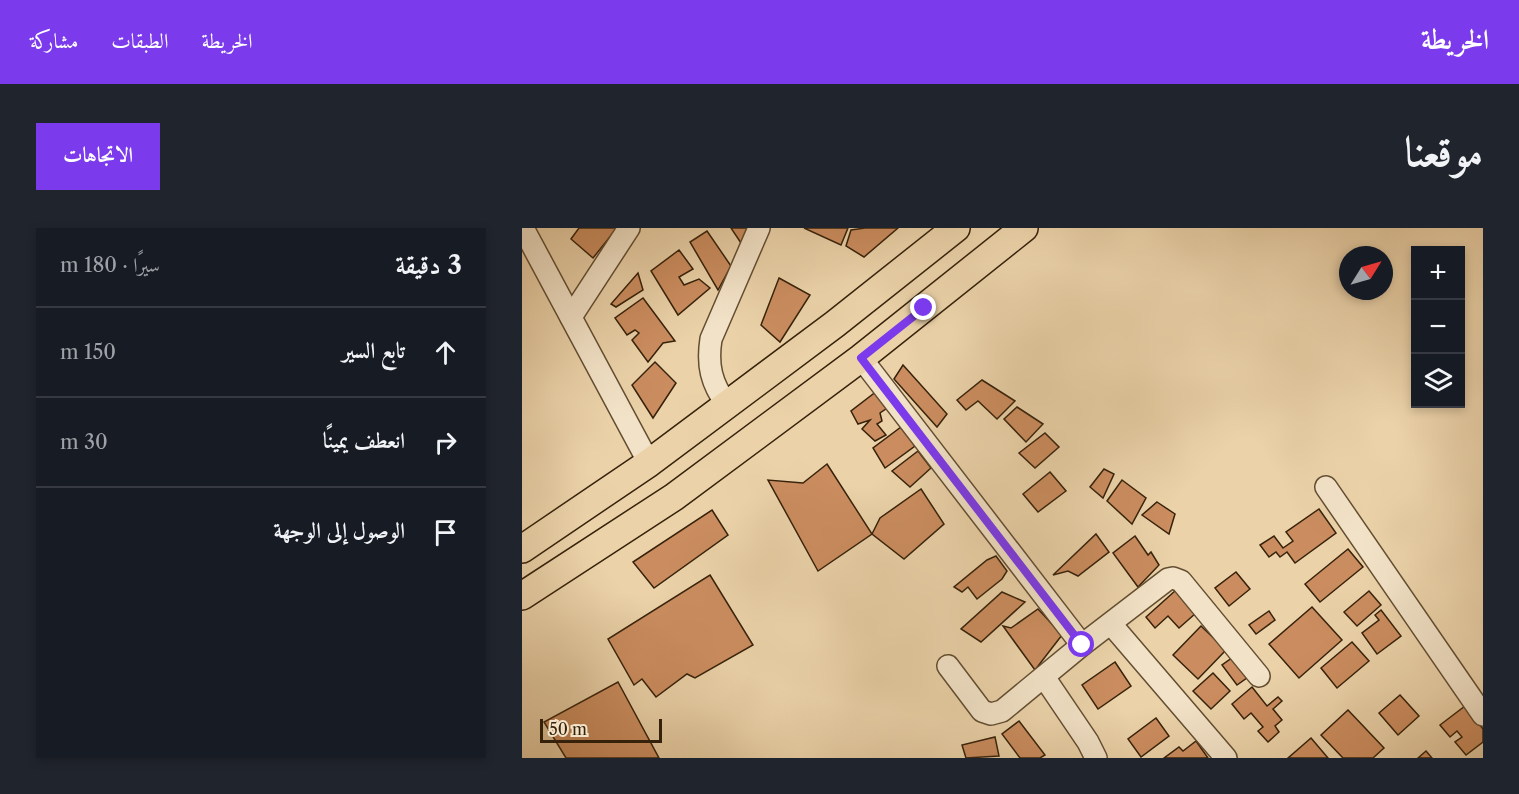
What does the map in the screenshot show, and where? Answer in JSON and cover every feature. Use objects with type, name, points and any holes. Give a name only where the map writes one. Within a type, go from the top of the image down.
[{"type":"main road","points":[[522,549],[649,463],[835,324],[956,228]]},
{"type":"main road","points":[[522,596],[674,497],[861,358],[1024,228]]},
{"type":"street","points":[[523,228],[649,463]]},
{"type":"street","points":[[571,316],[629,228]]},
{"type":"street","points":[[727,405],[716,390],[710,374],[708,356],[711,339],[759,228]]},
{"type":"street","points":[[861,358],[1082,645]]},
{"type":"street","points":[[1326,487],[1483,715]]},
{"type":"street","points":[[948,666],[982,711],[991,714],[1002,711],[1082,645],[1167,579],[1173,578],[1181,581],[1259,676]]},
{"type":"street","points":[[1111,624],[1226,758]]},
{"type":"street","points":[[1044,677],[1088,742],[1096,758]]},
{"type":"building","points":[[579,228],[617,228],[593,258],[571,239]]},
{"type":"building","points":[[731,228],[749,228],[743,246]]},
{"type":"building","points":[[804,228],[848,228],[841,245]]},
{"type":"building","points":[[898,228],[864,257],[846,246],[851,230]]},
{"type":"building","points":[[707,231],[731,266],[718,290],[690,242]]},
{"type":"building","points":[[679,250],[693,269],[679,277],[684,285],[699,279],[710,288],[678,315],[651,271]]},
{"type":"building","points":[[638,273],[643,290],[616,307],[611,304]]},
{"type":"building","points":[[779,278],[810,295],[780,342],[761,325]]},
{"type":"building","points":[[643,298],[675,341],[663,343],[648,362],[632,340],[639,333],[635,330],[627,335],[615,318]]},
{"type":"building","points":[[655,362],[676,383],[653,418],[632,385]]},
{"type":"building","points":[[903,365],[947,414],[937,427],[894,379]]},
{"type":"building","points":[[982,380],[1015,401],[997,419],[978,401],[966,410],[957,400]]},
{"type":"building","points":[[877,391],[890,406],[880,413],[882,421],[877,424],[886,435],[875,441],[862,429],[870,420],[858,424],[851,411]]},
{"type":"building","points":[[1017,407],[1043,424],[1026,442],[1004,419]]},
{"type":"building","points":[[901,427],[915,446],[885,468],[873,448]]},
{"type":"building","points":[[1045,433],[1059,447],[1035,468],[1019,453]]},
{"type":"building","points":[[918,451],[931,468],[910,487],[892,471]]},
{"type":"building","points":[[827,464],[872,534],[818,571],[768,480],[803,483]]},
{"type":"building","points":[[1104,469],[1114,474],[1103,498],[1090,487]]},
{"type":"building","points":[[1050,472],[1066,491],[1038,512],[1023,494]]},
{"type":"building","points":[[1122,480],[1146,498],[1132,524],[1107,501]]},
{"type":"building","points":[[921,489],[944,524],[904,559],[872,534],[880,518]]},
{"type":"building","points":[[1157,502],[1175,514],[1169,534],[1142,515]]},
{"type":"building","points":[[1319,509],[1336,533],[1295,563],[1287,552],[1280,557],[1276,552],[1269,557],[1260,545],[1274,536],[1283,548],[1293,541],[1286,532]]},
{"type":"building","points":[[712,510],[728,535],[654,588],[633,562]]},
{"type":"building","points":[[1096,534],[1109,552],[1078,576],[1068,571],[1053,575]]},
{"type":"building","points":[[1135,536],[1148,555],[1151,552],[1159,565],[1138,587],[1113,553]]},
{"type":"building","points":[[1348,549],[1363,567],[1320,602],[1305,584]]},
{"type":"building","points":[[996,556],[1007,571],[1002,579],[977,599],[968,587],[962,592],[954,587],[987,560]]},
{"type":"building","points":[[1236,572],[1250,589],[1229,606],[1215,588]]},
{"type":"building","points":[[710,575],[753,645],[695,678],[687,674],[656,697],[642,679],[634,685],[608,639]]},
{"type":"building","points":[[1176,590],[1196,613],[1179,628],[1168,616],[1155,628],[1146,617]]},
{"type":"building","points":[[1369,591],[1381,605],[1357,626],[1344,612]]},
{"type":"building","points":[[1002,592],[1025,602],[981,642],[961,629]]},
{"type":"building","points":[[1312,607],[1342,640],[1299,678],[1269,644]]},
{"type":"building","points":[[1038,609],[1062,635],[1035,670],[1003,626],[1011,628]]},
{"type":"building","points":[[1381,610],[1401,636],[1377,654],[1362,633],[1379,620],[1375,615]]},
{"type":"building","points":[[1269,611],[1275,620],[1256,634],[1249,625]]},
{"type":"building","points":[[1201,626],[1226,650],[1198,679],[1173,655]]},
{"type":"building","points":[[1352,642],[1369,661],[1337,688],[1321,668]]},
{"type":"building","points":[[1236,655],[1251,675],[1237,685],[1222,665]]},
{"type":"building","points":[[1115,662],[1131,686],[1098,709],[1082,685]]},
{"type":"building","points":[[1213,673],[1230,691],[1211,709],[1193,691]]},
{"type":"building","points":[[618,682],[659,758],[566,758],[544,722]]},
{"type":"building","points":[[1252,687],[1267,706],[1278,697],[1282,701],[1273,709],[1282,720],[1275,726],[1279,732],[1268,742],[1258,731],[1263,727],[1251,713],[1244,719],[1232,704]]},
{"type":"building","points":[[1400,695],[1419,716],[1398,735],[1379,713]]},
{"type":"building","points":[[1465,706],[1483,729],[1483,742],[1466,755],[1455,742],[1462,737],[1457,731],[1450,737],[1440,725]]},
{"type":"building","points":[[1348,710],[1384,748],[1373,758],[1343,758],[1321,735]]},
{"type":"building","points":[[1156,718],[1169,736],[1141,757],[1128,739]]},
{"type":"building","points":[[1019,721],[1045,755],[1040,758],[1020,758],[1002,734]]},
{"type":"building","points":[[995,737],[999,756],[966,758],[962,745]]},
{"type":"building","points":[[1311,738],[1328,758],[1288,758]]},
{"type":"building","points":[[1196,741],[1208,758],[1164,758],[1179,747],[1183,751]]},
{"type":"building","points":[[1426,751],[1432,758],[1418,758]]},
{"type":"route","points":[[924,308],[861,358],[1082,645]]}]
